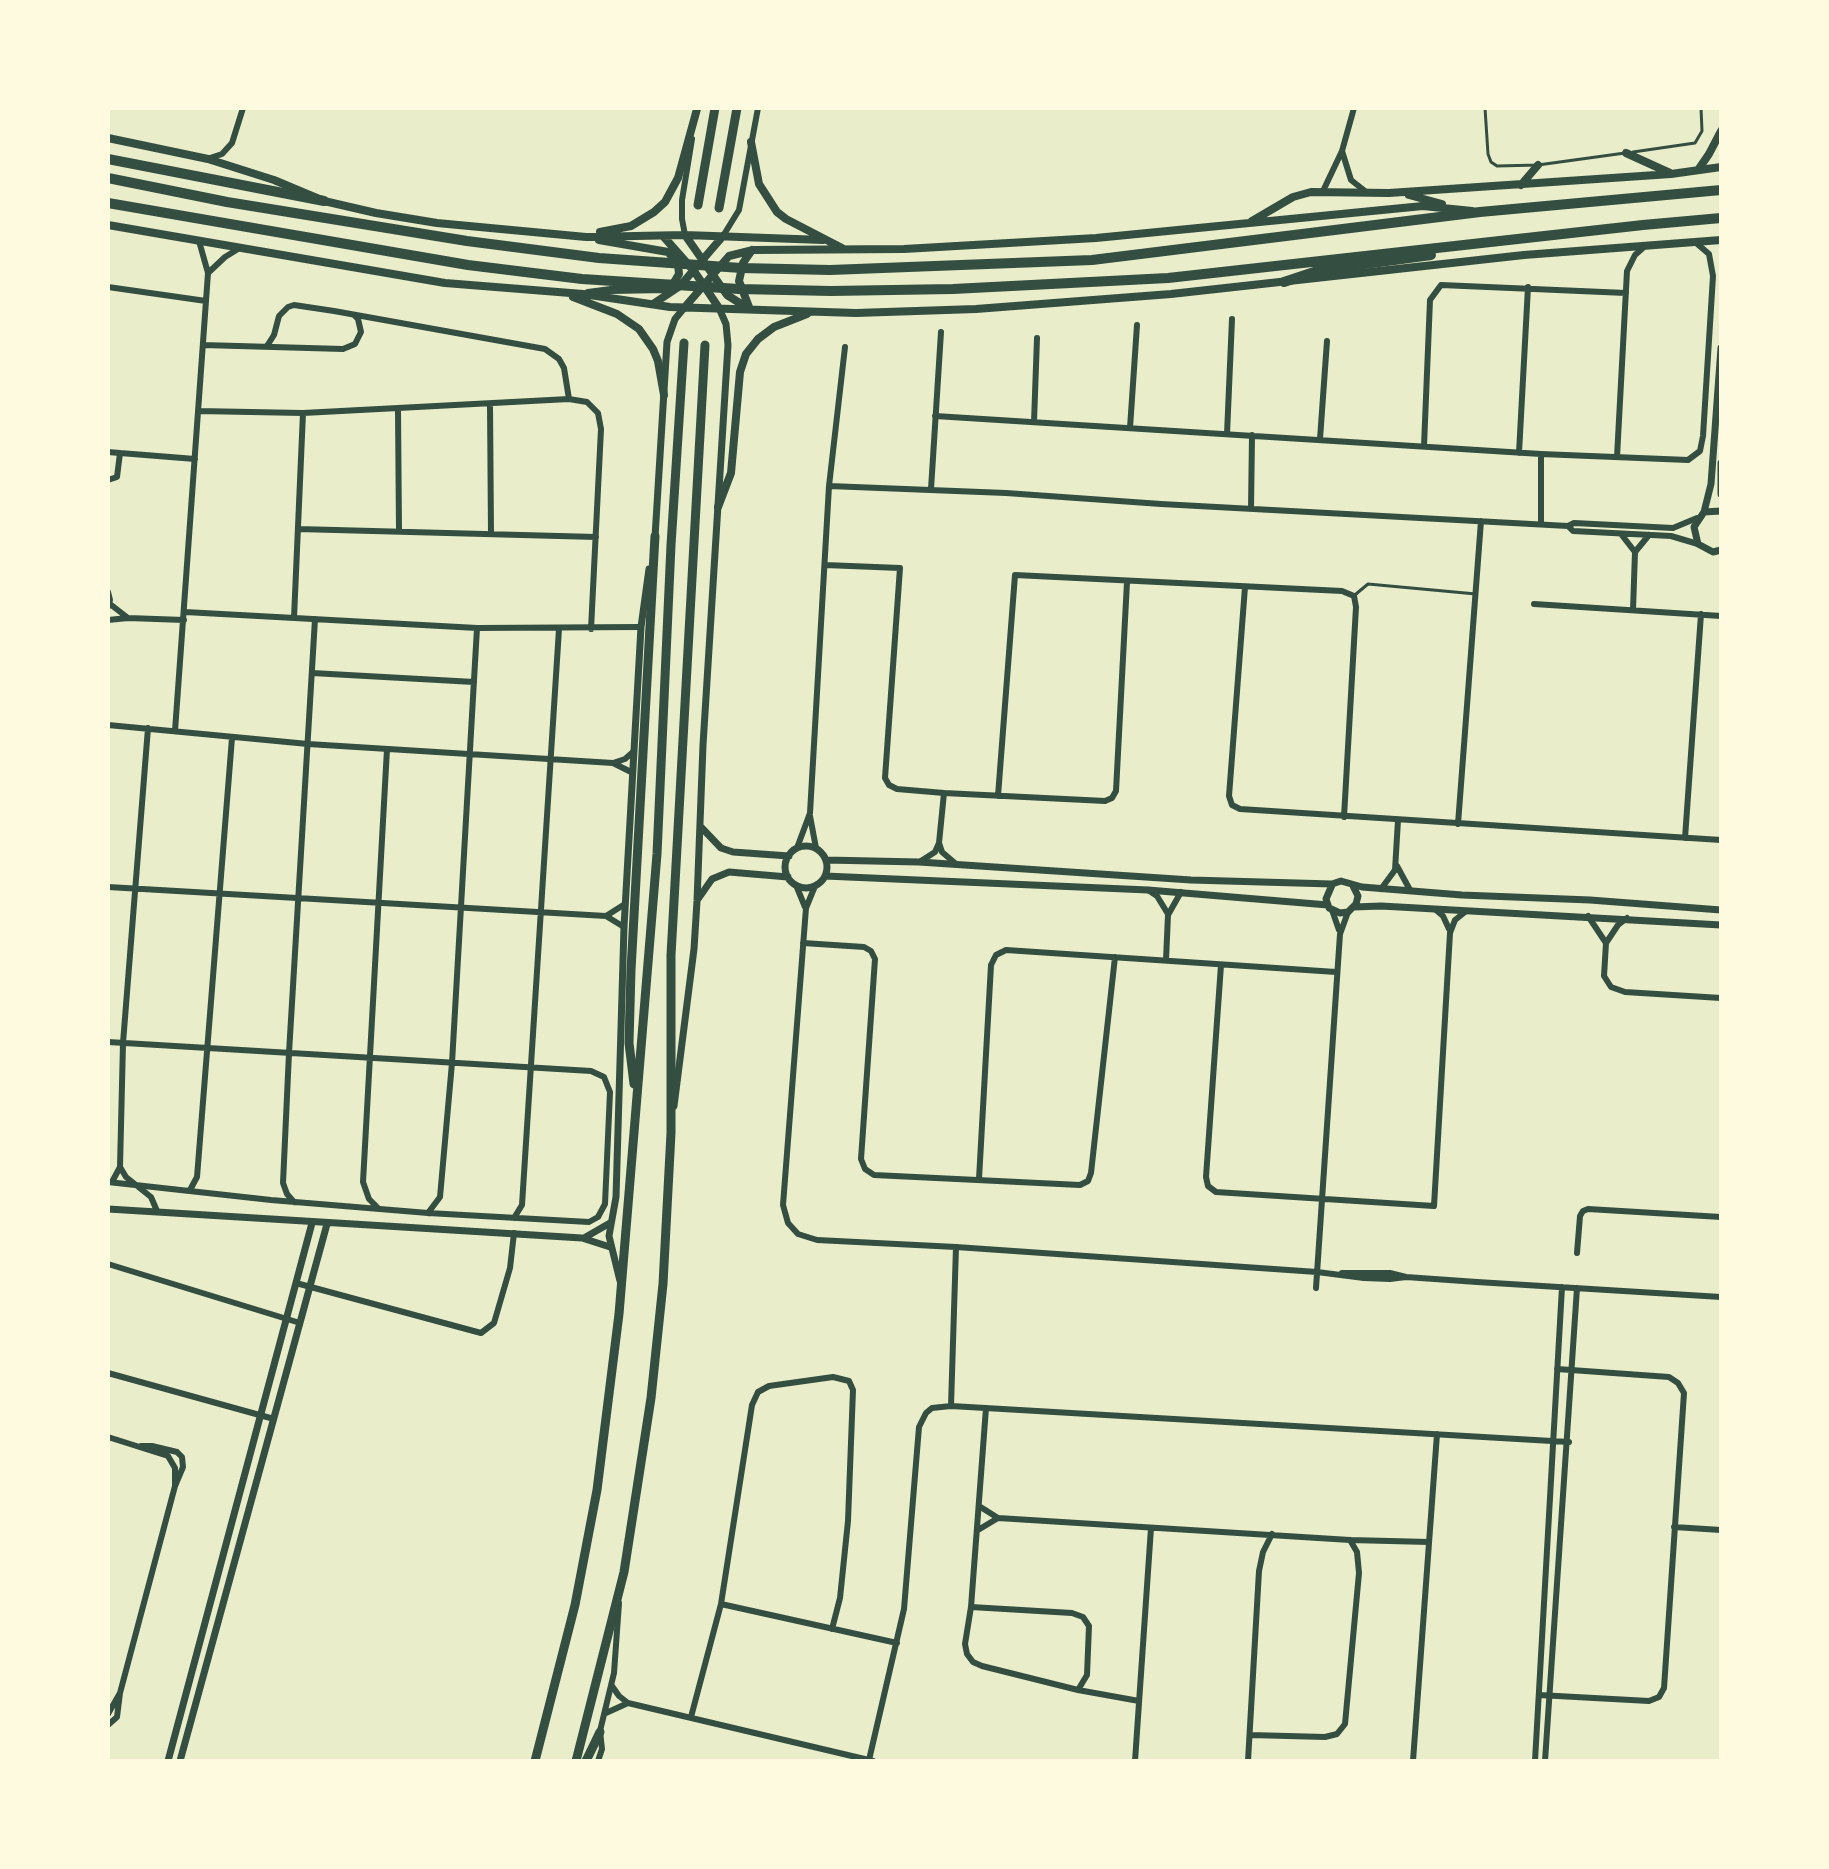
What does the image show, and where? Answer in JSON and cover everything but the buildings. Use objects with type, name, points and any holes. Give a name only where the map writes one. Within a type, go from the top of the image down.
[{"type":"highway","points":[[108,159],[324,201]]},
{"type":"highway","points":[[108,178],[243,205],[467,241],[599,258],[741,268],[830,270],[1092,260],[1480,212],[1721,190]]},
{"type":"highway","points":[[108,203],[468,265],[582,279],[831,291],[953,289],[1168,278],[1721,218]]},
{"type":"highway","points":[[1284,282],[1306,273],[1446,252],[1472,244]]},
{"type":"main road","points":[[563,235],[631,226],[665,202],[678,178],[697,108]]},
{"type":"main road","points":[[698,205],[715,108]]},
{"type":"main road","points":[[719,208],[737,108]]},
{"type":"main road","points":[[1698,170],[1721,131]]},
{"type":"main road","points":[[108,138],[208,159],[274,180],[324,201],[376,213],[437,223],[586,237],[668,252],[676,259],[679,269],[677,279],[664,289],[561,294],[445,283],[108,225]]},
{"type":"main road","points":[[751,142],[755,170],[766,198],[786,219],[847,250]]},
{"type":"main road","points":[[1626,153],[1671,174]]},
{"type":"main road","points":[[1521,185],[1538,165]]},
{"type":"main road","points":[[1248,224],[1293,197],[1323,191],[1389,193],[1671,174],[1721,167]]},
{"type":"main road","points":[[1389,193],[1425,198],[1446,207]]},
{"type":"main road","points":[[684,308],[729,256],[753,250],[847,250],[1096,238],[1423,206],[1480,212]]},
{"type":"main road","points":[[586,237],[685,235],[823,240]]},
{"type":"main road","points":[[685,235],[727,295],[749,309]]},
{"type":"main road","points":[[663,236],[705,285],[719,308]]},
{"type":"main road","points":[[652,305],[674,292],[723,236]]},
{"type":"main road","points":[[583,294],[684,308],[903,312],[989,308],[1284,282],[1524,255],[1721,240]]},
{"type":"main road","points":[[749,309],[739,281],[743,263],[753,250]]},
{"type":"main road","points":[[561,294],[617,314],[639,329],[658,361],[664,395]]},
{"type":"main road","points":[[718,507],[731,473],[740,372],[746,354],[758,339],[774,327],[815,311]]},
{"type":"main road","points":[[535,1761],[575,1605],[597,1490],[621,1288],[657,854],[684,343]]},
{"type":"main road","points":[[576,1761],[620,1586],[651,1398],[663,1284],[671,1133],[671,955],[705,345]]},
{"type":"main road","points":[[636,1104],[629,1043],[631,970],[655,536]]},
{"type":"main road","points":[[586,1761],[600,1732]]},
{"type":"street","points":[[208,159],[222,154],[232,143],[243,108]]},
{"type":"street","points":[[685,235],[682,200],[697,108]]},
{"type":"street","points":[[723,236],[739,210],[758,108]]},
{"type":"street","points":[[1323,191],[1342,151],[1354,108]]},
{"type":"street","points":[[1342,151],[1351,180],[1367,193]]},
{"type":"street","points":[[175,731],[208,273],[199,241]]},
{"type":"street","points":[[935,416],[1519,453],[1688,460],[1700,451],[1706,413],[1715,261],[1695,242]]},
{"type":"street","points":[[1617,457],[1627,271],[1635,255],[1645,246]]},
{"type":"street","points":[[208,273],[219,261],[238,249]]},
{"type":"street","points":[[1424,446],[1430,300],[1436,289],[1447,283],[1626,293]]},
{"type":"street","points":[[108,287],[206,301]]},
{"type":"street","points":[[1519,453],[1528,287]]},
{"type":"street","points":[[267,346],[274,335],[279,316],[288,307],[300,306],[354,315],[545,349],[559,359],[564,368],[569,399]]},
{"type":"street","points":[[621,1288],[610,1247],[610,1223],[616,1197],[625,904],[641,627],[655,536],[667,342],[675,319],[684,308]]},
{"type":"street","points":[[671,1133],[697,901],[728,345],[726,324],[719,308]]},
{"type":"street","points":[[203,345],[350,347],[361,332],[354,315]]},
{"type":"street","points":[[1227,434],[1232,319]]},
{"type":"street","points":[[1130,428],[1137,325]]},
{"type":"street","points":[[931,489],[941,332]]},
{"type":"street","points":[[1034,422],[1037,338]]},
{"type":"street","points":[[1320,439],[1327,341]]},
{"type":"street","points":[[845,347],[829,486],[810,813],[816,848],[826,860],[825,876],[815,886],[806,908],[783,1205],[788,1223],[798,1234],[817,1240],[956,1247],[1385,1279],[1406,1277],[1721,1297]]},
{"type":"street","points":[[1698,544],[1694,527],[1711,484],[1721,348]]},
{"type":"street","points":[[198,411],[303,413],[582,400],[598,413],[601,429],[591,629]]},
{"type":"street","points":[[490,404],[491,534]]},
{"type":"street","points":[[398,410],[399,531]]},
{"type":"street","points":[[294,618],[303,413]]},
{"type":"street","points":[[1251,509],[1252,435]]},
{"type":"street","points":[[108,452],[195,459]]},
{"type":"street","points":[[108,480],[117,477],[120,453]]},
{"type":"street","points":[[1541,454],[1541,524]]},
{"type":"street","points":[[1721,463],[1721,494]]},
{"type":"street","points":[[829,486],[931,489],[1568,526],[1574,523],[1673,528],[1701,515],[1721,511]]},
{"type":"street","points":[[1458,824],[1481,521]]},
{"type":"street","points":[[1568,526],[1573,531],[1681,538],[1713,552],[1721,550]]},
{"type":"street","points":[[298,529],[596,537]]},
{"type":"street","points":[[1621,534],[1635,552]]},
{"type":"street","points":[[1633,610],[1635,552],[1649,535]]},
{"type":"street","points":[[825,565],[900,568],[885,778],[889,785],[897,789],[944,793],[1105,801],[1112,798],[1116,791],[1127,582]]},
{"type":"street","points":[[998,796],[1015,575],[1342,591],[1354,596],[1356,607],[1344,817]]},
{"type":"street","points":[[1245,587],[1229,796],[1232,805],[1240,809],[1344,817],[1721,840]]},
{"type":"street","points":[[108,592],[109,606],[128,618]]},
{"type":"street","points":[[1534,604],[1721,616]]},
{"type":"street","points":[[1685,838],[1701,614]]},
{"type":"street","points":[[108,620],[184,616],[294,618],[477,628],[641,627]]},
{"type":"street","points":[[294,1202],[283,1183],[315,619]]},
{"type":"street","points":[[453,1215],[440,1197],[452,1063],[477,628]]},
{"type":"street","points":[[514,1218],[522,1205],[559,629]]},
{"type":"street","points":[[312,673],[474,682]]},
{"type":"street","points":[[108,725],[308,744],[613,763],[625,759],[634,751]]},
{"type":"street","points":[[109,1183],[120,1167],[123,1043],[148,728]]},
{"type":"street","points":[[190,1190],[197,1177],[232,738]]},
{"type":"street","points":[[377,1207],[366,1194],[363,1182],[387,749]]},
{"type":"street","points":[[613,763],[633,773]]},
{"type":"street","points":[[919,862],[935,852],[939,843],[944,793]]},
{"type":"street","points":[[806,908],[796,885],[788,877],[786,864],[797,848],[810,813]]},
{"type":"street","points":[[1381,889],[1392,877],[1396,863],[1398,820]]},
{"type":"street","points":[[700,826],[721,848],[733,852],[789,856]]},
{"type":"street","points":[[939,843],[949,860],[958,865]]},
{"type":"street","points":[[797,848],[816,848]]},
{"type":"street","points":[[826,860],[919,862],[1191,880],[1345,882],[1381,889],[1721,910]]},
{"type":"street","points":[[1396,863],[1410,890]]},
{"type":"street","points":[[697,901],[712,879],[729,872],[788,877]]},
{"type":"street","points":[[825,876],[1181,892],[1330,907],[1340,913],[1381,906],[1721,925]]},
{"type":"street","points":[[1332,884],[1326,894],[1340,934]]},
{"type":"street","points":[[796,885],[815,886]]},
{"type":"street","points":[[1316,1288],[1336,972],[1340,934],[1358,896],[1353,886]]},
{"type":"street","points":[[108,887],[606,916],[624,927]]},
{"type":"street","points":[[1148,890],[1157,896],[1168,915]]},
{"type":"street","points":[[1166,960],[1168,915],[1181,892]]},
{"type":"street","points":[[606,916],[625,904]]},
{"type":"street","points":[[1436,910],[1443,916],[1450,933]]},
{"type":"street","points":[[1221,965],[1206,1177],[1208,1186],[1216,1192],[1434,1206],[1450,933],[1455,920],[1465,912]]},
{"type":"street","points":[[1588,916],[1606,943]]},
{"type":"street","points":[[1627,918],[1606,943],[1604,976],[1611,987],[1625,992],[1721,998]]},
{"type":"street","points":[[803,943],[864,947],[871,951],[875,959],[861,1159],[865,1169],[874,1175],[1080,1185],[1088,1181],[1091,1173],[1115,957]]},
{"type":"street","points":[[979,1179],[991,965],[996,955],[1006,950],[1336,972]]},
{"type":"street","points":[[108,1042],[591,1071],[604,1077],[610,1092],[605,1204],[598,1217],[582,1222],[294,1202],[109,1183]]},
{"type":"street","points":[[120,1167],[151,1197],[157,1211]]},
{"type":"street","points":[[271,1200],[283,1183]]},
{"type":"street","points":[[428,1213],[440,1197]]},
{"type":"street","points":[[108,1209],[582,1238],[610,1247]]},
{"type":"street","points":[[1577,1253],[1580,1216],[1588,1209],[1721,1217]]},
{"type":"street","points":[[168,1761],[312,1223]]},
{"type":"street","points":[[582,1238],[610,1223]]},
{"type":"street","points":[[180,1761],[327,1224]]},
{"type":"street","points":[[296,1283],[481,1333],[494,1323],[510,1268],[514,1233]]},
{"type":"street","points":[[951,1406],[956,1247]]},
{"type":"street","points":[[108,1264],[300,1323]]},
{"type":"street","points":[[1535,1761],[1562,1287]]},
{"type":"street","points":[[1545,1761],[1569,1442],[1577,1288]]},
{"type":"street","points":[[1539,1695],[1649,1701],[1659,1697],[1664,1688],[1684,1393],[1678,1383],[1669,1377],[1557,1369]]},
{"type":"street","points":[[108,1373],[274,1419]]},
{"type":"street","points":[[691,1717],[721,1604],[752,1405],[758,1392],[769,1386],[821,1378],[842,1378],[849,1381],[853,1390],[846,1536],[840,1598],[832,1629]]},
{"type":"street","points":[[612,1686],[628,1703],[871,1761],[906,1595],[919,1427],[932,1408],[951,1406],[1569,1442]]},
{"type":"street","points":[[986,1408],[978,1530],[965,1644],[967,1654],[973,1662],[1078,1690],[1139,1701]]},
{"type":"street","points":[[1413,1761],[1437,1434]]},
{"type":"street","points":[[108,1437],[168,1456],[173,1461],[175,1486],[120,1693],[117,1717],[108,1725]]},
{"type":"street","points":[[979,1506],[998,1518],[1429,1542]]},
{"type":"street","points":[[978,1530],[998,1518]]},
{"type":"street","points":[[1674,1527],[1721,1530]]},
{"type":"street","points":[[1135,1761],[1151,1528]]},
{"type":"street","points":[[1248,1761],[1259,1571],[1263,1552],[1272,1534]]},
{"type":"street","points":[[1250,1735],[1325,1737],[1337,1734],[1345,1724],[1359,1573],[1357,1552],[1350,1540]]},
{"type":"street","points":[[598,1761],[602,1749],[600,1732],[612,1686],[620,1586]]},
{"type":"street","points":[[721,1604],[897,1643]]},
{"type":"street","points":[[971,1607],[1072,1613],[1083,1617],[1089,1626],[1087,1675],[1078,1690]]},
{"type":"street","points":[[108,1714],[120,1693]]},
{"type":"street","points":[[604,1714],[628,1703]]},
{"type":"street","points":[[837,1761],[839,1753]]},
{"type":"lane","points":[[1485,108],[1488,154],[1491,162],[1501,166],[1538,165],[1695,143],[1702,131],[1701,108]]},
{"type":"lane","points":[[1354,596],[1368,584],[1476,594]]}]
